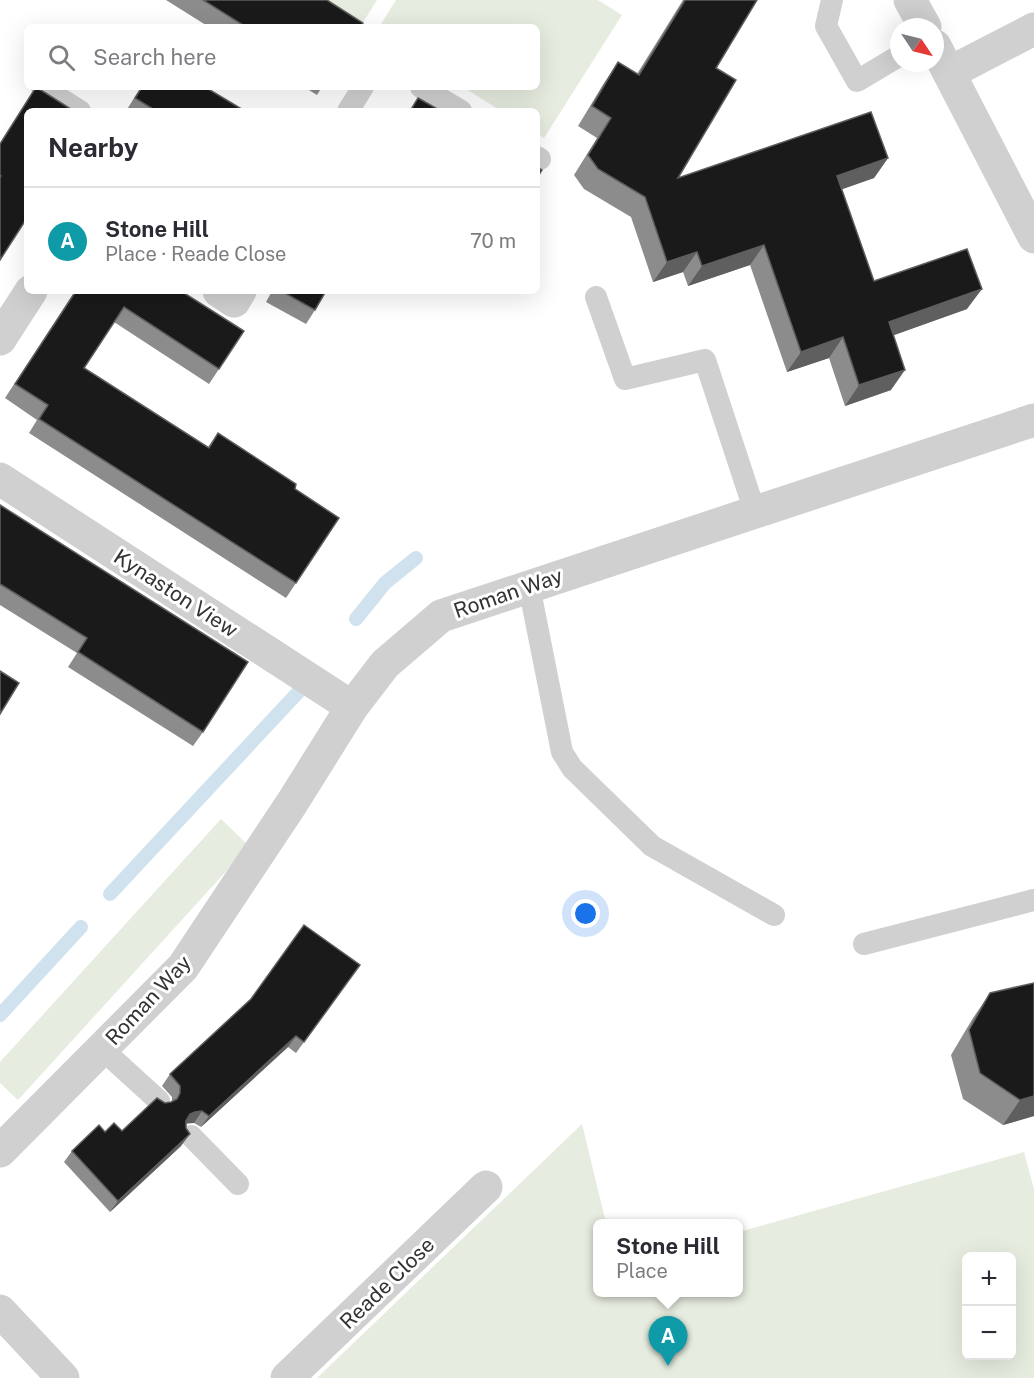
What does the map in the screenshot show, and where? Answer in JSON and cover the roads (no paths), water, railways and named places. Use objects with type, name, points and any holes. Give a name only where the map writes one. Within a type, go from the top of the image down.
[{"type":"street","points":[[910,0],[920,18]]},
{"type":"street","points":[[944,59],[1034,28]]},
{"type":"street","points":[[944,64],[1034,237]]},
{"type":"street","points":[[0,339],[29,294]]},
{"type":"street","points":[[224,294],[234,301],[238,294]]},
{"type":"street","name":"Roman Way","points":[[0,1152],[183,967],[352,707],[385,664],[441,616],[1034,420]]},
{"type":"street","name":"Kynaston View","points":[[0,479],[352,707]]},
{"type":"street","name":"Reade Close","points":[[287,1378],[486,1187]]},
{"type":"street","points":[[0,1311],[63,1378]]},
{"type":"lane","points":[[832,0],[826,26],[857,81],[890,61]]},
{"type":"lane","points":[[47,90],[75,108]]},
{"type":"lane","points":[[350,108],[361,90]]},
{"type":"lane","points":[[426,90],[456,108]]},
{"type":"lane","points":[[596,297],[626,379],[705,360],[754,512]]},
{"type":"lane","points":[[529,586],[561,752],[572,768],[652,846],[774,915]]},
{"type":"lane","points":[[864,944],[1034,900]]},
{"type":"lane","points":[[102,1049],[159,1101]]},
{"type":"lane","points":[[191,1136],[238,1184]]},
{"type":"waterway","points":[[356,619],[385,583],[416,558]]},
{"type":"waterway","points":[[110,894],[304,686]]},
{"type":"waterway","points":[[0,1015],[81,927]]},
{"type":"place","name":"Stone Hill","points":[[668,1366]]}]
